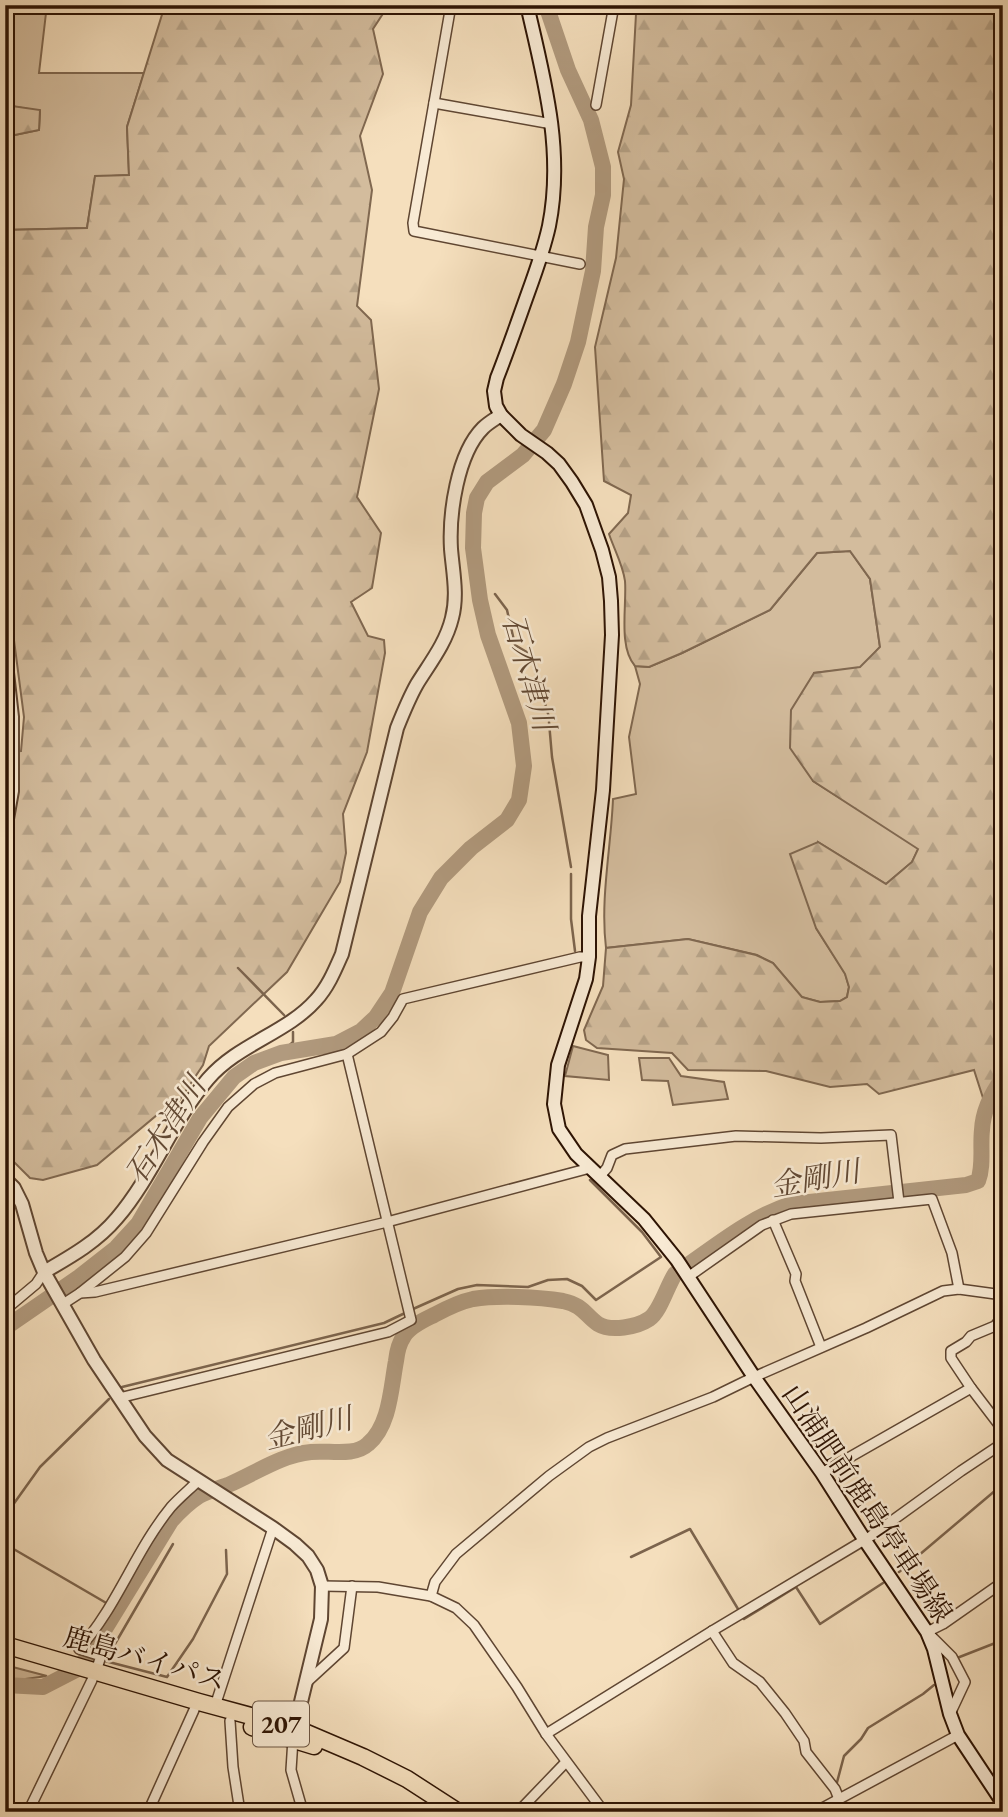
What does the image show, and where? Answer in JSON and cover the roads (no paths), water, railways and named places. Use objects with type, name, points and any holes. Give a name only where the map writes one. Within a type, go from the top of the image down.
[{"type":"highway","name":"鹿島バイパス","points":[[5,1645],[215,1706],[363,1757],[407,1779],[458,1812]]},
{"type":"highway","name":"鹿島バイパス","points":[[5,1656],[51,1669],[87,1669],[194,1710],[230,1721],[294,1733],[305,1742],[366,1767],[408,1789],[444,1812]]},
{"type":"main road","points":[[527,5],[549,100],[555,161],[553,192],[549,226],[540,257],[494,391],[496,406],[501,415],[521,435],[559,464],[572,482],[586,505],[609,577],[612,635],[603,790],[589,916],[589,957],[586,979],[558,1065],[554,1104],[563,1136],[576,1154],[595,1172]]},
{"type":"main road","points":[[44,1272],[101,1235],[117,1219],[188,1106],[209,1078],[228,1060],[295,1018],[326,988],[342,954],[397,728],[408,701],[447,634],[453,617],[456,590],[451,516],[464,462],[484,428],[501,415]]},
{"type":"main road","points":[[5,655],[12,729],[12,790],[5,830]]},
{"type":"main road","name":"山浦肥前鹿島停車場線","points":[[595,1172],[644,1219],[677,1260],[927,1632],[958,1735],[1003,1803]]},
{"type":"main road","points":[[5,1179],[14,1188],[22,1204],[44,1272],[94,1360],[145,1436],[167,1460],[295,1544],[308,1556],[317,1570],[322,1587],[321,1619],[294,1733]]},
{"type":"street","points":[[451,5],[413,223],[414,231],[580,264]]},
{"type":"street","points":[[596,105],[614,5]]},
{"type":"street","points":[[434,103],[552,124]]},
{"type":"street","points":[[62,1304],[125,1257],[146,1233],[228,1107],[254,1084],[275,1073],[347,1054],[381,1032],[403,999],[589,957]]},
{"type":"street","points":[[119,1398],[388,1332],[411,1320],[347,1054]]},
{"type":"street","points":[[80,1293],[95,1293],[595,1172],[607,1168],[612,1155],[625,1149],[736,1136],[821,1138],[891,1135],[900,1202]]},
{"type":"street","points":[[688,1277],[762,1225],[791,1214],[932,1199],[952,1253],[959,1289]]},
{"type":"street","points":[[774,1220],[821,1348]]},
{"type":"street","points":[[5,1310],[36,1284],[44,1272]]},
{"type":"street","points":[[431,1596],[435,1582],[456,1554],[574,1457],[607,1438],[713,1397],[943,1291],[959,1289],[1003,1295]]},
{"type":"street","points":[[1003,1317],[995,1326],[971,1336],[951,1351],[951,1358],[1003,1430]]},
{"type":"street","points":[[822,1473],[971,1388]]},
{"type":"street","points":[[546,1734],[871,1536],[1003,1443]]},
{"type":"street","points":[[29,1812],[87,1669],[79,1649],[94,1633],[172,1506],[202,1483]]},
{"type":"street","points":[[215,1706],[273,1528]]},
{"type":"street","points":[[950,1714],[965,1682],[954,1659],[927,1632],[943,1624],[1003,1582]]},
{"type":"street","points":[[306,1683],[344,1648],[352,1586]]},
{"type":"street","points":[[322,1587],[378,1587],[431,1596],[456,1608],[474,1625],[546,1734],[604,1812]]},
{"type":"street","points":[[712,1631],[733,1663],[760,1682],[785,1713],[804,1741],[806,1752],[835,1789],[839,1799]]},
{"type":"street","points":[[148,1812],[194,1710]]},
{"type":"street","points":[[230,1721],[240,1812]]},
{"type":"street","points":[[294,1733],[291,1770],[303,1812]]},
{"type":"street","points":[[815,1812],[958,1735]]},
{"type":"street","points":[[518,1812],[566,1762]]},
{"type":"waterway","name":"石木津川","points":[[5,1328],[79,1277],[116,1248],[138,1224],[200,1118],[234,1077],[254,1063],[281,1053],[336,1044],[361,1031],[376,1017],[392,993],[420,912],[441,878],[471,848],[507,820],[519,800],[524,766],[519,723],[488,635],[480,600],[473,548],[474,513],[477,498],[487,482],[523,455],[544,430],[564,384],[578,342],[593,271],[596,227],[603,195],[603,167],[591,120],[568,70],[546,5]]},
{"type":"waterway","points":[[495,594],[507,610],[515,645],[530,654],[549,717]]},
{"type":"waterway","points":[[549,722],[552,757],[571,867]]},
{"type":"waterway","points":[[571,874],[571,919],[575,951]]},
{"type":"waterway","points":[[238,968],[284,1015]]},
{"type":"waterway","points":[[281,1053],[293,1042],[293,1032]]},
{"type":"waterway","name":"金剛川","points":[[5,1685],[43,1687],[76,1670],[87,1658],[171,1521],[199,1496],[289,1457],[311,1452],[349,1452],[368,1444],[385,1417],[402,1339],[418,1324],[468,1300],[506,1297],[542,1298],[570,1303],[598,1324],[610,1328],[624,1328],[644,1322],[657,1311],[675,1274],[731,1235],[775,1210],[791,1204],[966,1185],[978,1181],[984,1116],[991,1096],[1003,1078]]},
{"type":"waterway","points":[[413,1309],[458,1289],[477,1285],[528,1287],[548,1280],[567,1279],[582,1286],[596,1300],[661,1257],[642,1232],[590,1180]]},
{"type":"waterway","points":[[122,1387],[384,1323],[405,1313]]},
{"type":"waterway","points":[[5,1516],[40,1467],[109,1399]]},
{"type":"waterway","points":[[899,1572],[1003,1484]]},
{"type":"waterway","points":[[631,1557],[690,1529],[738,1609]]},
{"type":"waterway","points":[[5,1544],[108,1604]]},
{"type":"waterway","points":[[173,1544],[105,1661],[167,1677],[193,1639],[227,1574],[226,1550]]},
{"type":"waterway","points":[[744,1619],[796,1587],[820,1624],[883,1583]]},
{"type":"waterway","points":[[957,1658],[1003,1640]]},
{"type":"waterway","points":[[87,1658],[96,1660]]},
{"type":"waterway","points":[[836,1786],[844,1756],[868,1728],[934,1685]]}]
